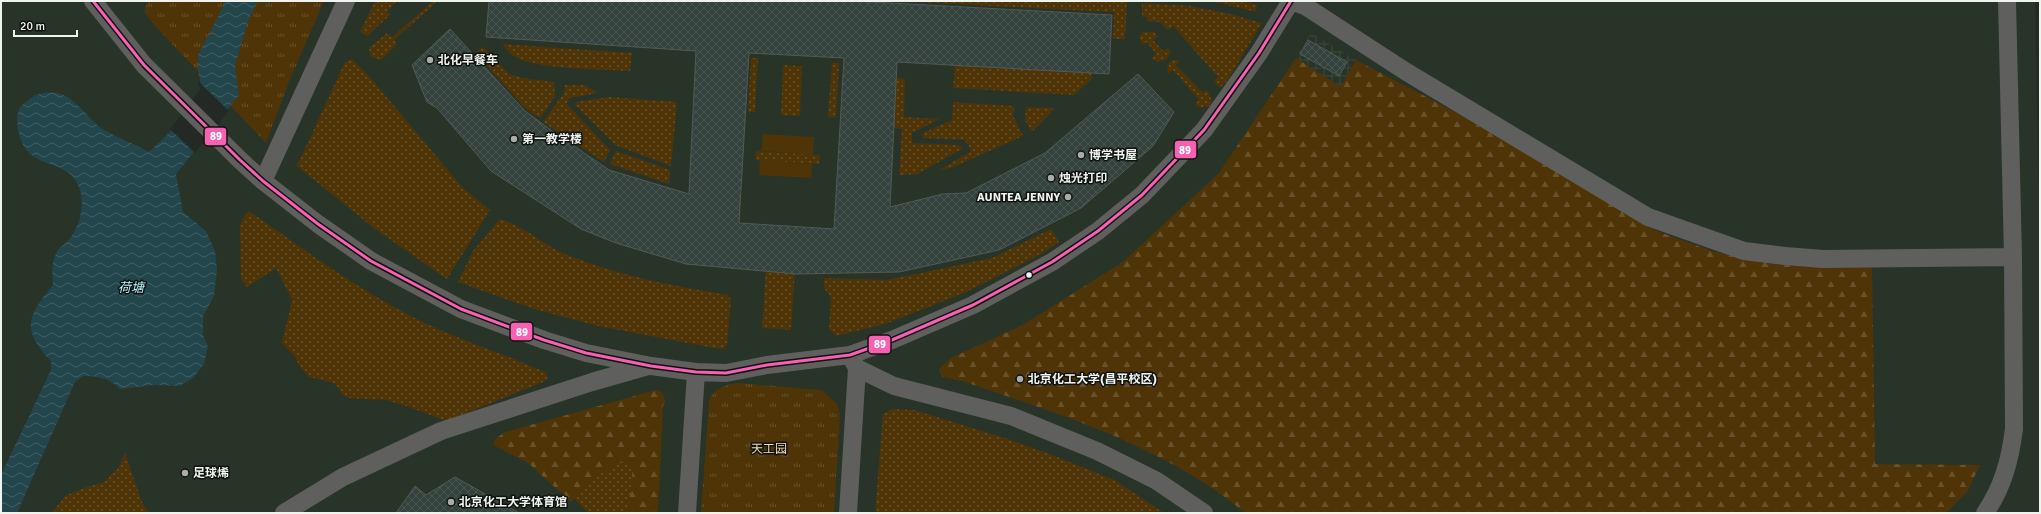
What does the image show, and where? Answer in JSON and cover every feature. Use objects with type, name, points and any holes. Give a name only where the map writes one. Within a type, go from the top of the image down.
[{"type":"street","points":[[93,1],[144,65],[240,160],[263,181],[318,224],[371,262],[462,309],[514,330],[586,353],[651,366],[696,372],[726,373],[767,365],[854,361],[892,340],[973,305],[1052,262],[1098,231],[1142,195],[1204,130],[1259,53],[1291,1],[1305,6],[1412,75],[1648,217],[1685,231],[1744,251],[1823,259],[2013,257]]},
{"type":"street","points":[[263,181],[346,1]]},
{"type":"street","points":[[1985,513],[1993,502],[2004,478],[2012,448],[2014,429],[2013,257],[2007,1]]},
{"type":"street","points":[[848,513],[854,361]]},
{"type":"street","points":[[854,361],[894,386],[1011,416],[1097,451],[1157,481],[1204,513]]},
{"type":"street","points":[[284,513],[343,477],[441,431],[592,382],[651,366]]},
{"type":"street","points":[[687,513],[696,372]]},
{"type":"shaded area","name":"北京化工大学(昌平校区)","points":[[1,1],[2035,1],[2040,245],[2040,513],[1,513]]},
{"type":"shaded area","points":[[1311,33],[1356,60],[1341,87],[1296,58]]},
{"type":"green space","points":[[148,1],[324,1],[288,84],[266,143],[155,26],[144,11]]},
{"type":"green space","points":[[375,1],[398,1],[387,11],[390,15],[367,36],[360,32]]},
{"type":"green space","points":[[433,1],[438,1],[394,40],[397,44],[381,60],[371,57],[369,48],[387,33],[392,37]]},
{"type":"green space","points":[[896,1],[1127,1],[1125,39],[1113,39],[1114,12]]},
{"type":"green space","points":[[1212,1],[1243,1],[1257,5],[1256,12]]},
{"type":"green space","points":[[1142,3],[1191,6],[1226,13],[1262,23],[1227,81],[1220,88],[1214,81],[1218,77],[1173,26],[1168,30],[1160,22],[1147,21],[1147,17],[1142,17]]},
{"type":"green space","points":[[1143,32],[1154,32],[1158,36],[1153,40],[1163,51],[1168,48],[1170,52],[1167,58],[1156,61],[1152,58],[1156,54],[1147,42],[1142,45],[1139,37]]},
{"type":"green space","points":[[502,44],[632,53],[630,71],[569,68],[536,64],[512,55]]},
{"type":"green space","points":[[483,47],[509,74],[523,78],[554,82],[555,96],[540,118],[525,108],[475,53]]},
{"type":"green space","points":[[751,58],[758,58],[755,112],[748,112]]},
{"type":"green space","points":[[1296,58],[1341,87],[1356,60],[1457,113],[1654,230],[1712,251],[1754,261],[1806,267],[1872,267],[1875,464],[1980,465],[1967,492],[1946,513],[1245,513],[1213,489],[1180,468],[1146,450],[1110,434],[1036,406],[962,381],[943,377],[939,369],[951,358],[1021,326],[1123,262],[1219,173]]},
{"type":"green space","points":[[352,59],[369,76],[463,188],[490,210],[447,279],[375,229],[297,166],[345,62]]},
{"type":"green space","points":[[1172,60],[1180,61],[1176,65],[1203,93],[1207,90],[1212,101],[1209,107],[1197,107],[1195,104],[1199,100],[1173,70],[1168,74],[1167,65]]},
{"type":"green space","points":[[832,63],[839,63],[836,118],[828,117]]},
{"type":"green space","points":[[783,65],[802,66],[800,116],[781,115]]},
{"type":"green space","points":[[955,65],[1092,73],[1092,79],[1074,95],[953,88]]},
{"type":"green space","points":[[896,78],[905,79],[904,117],[939,119],[912,133],[912,143],[959,145],[962,149],[917,174],[899,175],[902,129],[894,128]]},
{"type":"green space","points":[[565,85],[585,85],[598,93],[569,98],[567,104],[610,150],[604,162],[543,122],[564,93]]},
{"type":"green space","points":[[610,97],[677,102],[671,166],[615,145],[575,105],[576,102]]},
{"type":"green space","points":[[953,102],[1014,106],[1013,116],[1023,136],[951,168],[938,171],[971,151],[965,140],[923,138],[923,133],[952,120]]},
{"type":"green space","points":[[1026,107],[1055,108],[1032,132],[1025,120]]},
{"type":"green space","points":[[763,134],[814,137],[813,155],[761,151]]},
{"type":"green space","points":[[616,151],[670,170],[669,184],[610,164]]},
{"type":"green space","points":[[756,151],[820,155],[819,164],[755,160]]},
{"type":"green space","points":[[760,160],[812,164],[811,178],[759,175]]},
{"type":"green space","points":[[249,211],[358,286],[381,300],[441,331],[545,372],[548,378],[543,382],[446,421],[386,400],[349,398],[344,396],[334,383],[309,377],[300,367],[295,357],[282,343],[292,300],[276,268],[247,287],[241,279],[240,227],[243,218]]},
{"type":"green space","points":[[500,219],[518,226],[561,252],[589,263],[648,280],[728,295],[731,300],[727,344],[724,349],[709,347],[598,326],[534,309],[458,282],[473,251]]},
{"type":"green space","points":[[1051,229],[1059,242],[1043,253],[964,293],[885,324],[836,336],[829,329],[831,297],[824,288],[824,278],[887,280],[992,258]]},
{"type":"green space","points":[[766,267],[795,268],[791,330],[762,328]]},
{"type":"green space","name":"天工园","points":[[738,383],[822,390],[837,404],[840,415],[834,513],[701,513],[709,402],[713,393],[720,388]]},
{"type":"green space","points":[[656,390],[663,393],[665,401],[663,406],[658,513],[628,513],[633,467],[626,460],[593,478],[571,502],[528,463],[493,445],[495,439],[505,432]]},
{"type":"green space","points":[[646,398],[655,513],[588,513],[550,472]]},
{"type":"green space","points":[[893,409],[914,410],[1008,439],[1055,456],[1116,481],[1164,513],[875,513],[883,414]]},
{"type":"green space","points":[[125,453],[142,502],[149,513],[52,513],[65,496],[104,482],[119,467]]},
{"type":"water","name":"荷塘","points":[[226,1],[258,1],[248,21],[235,66],[239,95],[176,174],[183,212],[206,231],[215,251],[217,270],[214,296],[203,316],[203,335],[208,347],[204,364],[193,378],[180,386],[153,385],[120,389],[112,382],[103,378],[83,376],[75,382],[17,513],[1,513],[1,475],[51,370],[51,361],[41,350],[32,332],[31,323],[33,314],[53,285],[52,272],[54,258],[58,250],[67,242],[74,232],[82,207],[81,194],[72,176],[66,171],[36,158],[26,149],[18,132],[17,119],[20,108],[38,94],[54,93],[63,95],[77,104],[96,124],[103,129],[149,152],[175,127],[202,90],[198,70],[198,55]]},
{"type":"pier","points":[[198,81],[229,111],[195,153],[170,129],[200,90]]},
{"type":"building","name":"第一教学楼","points":[[489,1],[853,1],[1112,15],[1109,74],[897,62],[890,207],[943,194],[966,193],[1045,153],[1138,74],[1174,112],[1153,146],[1081,208],[999,250],[899,272],[797,274],[686,264],[616,243],[581,229],[491,171],[437,108],[427,102],[412,65],[450,29],[525,111],[548,128],[609,170],[689,194],[696,51],[486,37]],"holes":[[[749,53],[844,58],[834,229],[739,223]]]},
{"type":"building","points":[[1308,40],[1347,62],[1339,76],[1300,54]]},
{"type":"building","name":"北京化工大学体育馆","points":[[455,477],[519,513],[396,513],[415,486],[426,495]]},
{"type":"transit line","name":"89","points":[[93,1],[144,65],[240,160],[263,181],[318,224],[371,261],[461,309],[544,340],[586,353],[651,366],[696,372],[726,373],[767,365],[850,355],[892,340],[973,305],[1052,262],[1098,231],[1142,195],[1204,130],[1259,53],[1291,1]]},
{"type":"place","name":"北化早餐车","points":[[430,60]]},
{"type":"place","name":"第一教学楼","points":[[514,139]]},
{"type":"place","name":"博学书屋","points":[[1081,155]]},
{"type":"place","name":"烛光打印","points":[[1051,178]]},
{"type":"place","name":"AUNTEA JENNY","points":[[1068,197]]},
{"type":"place","name":"北京化工大学(昌平校区)","points":[[1020,379]]},
{"type":"place","name":"足球烯","points":[[185,473]]},
{"type":"place","name":"北京化工大学体育馆","points":[[451,502]]}]
